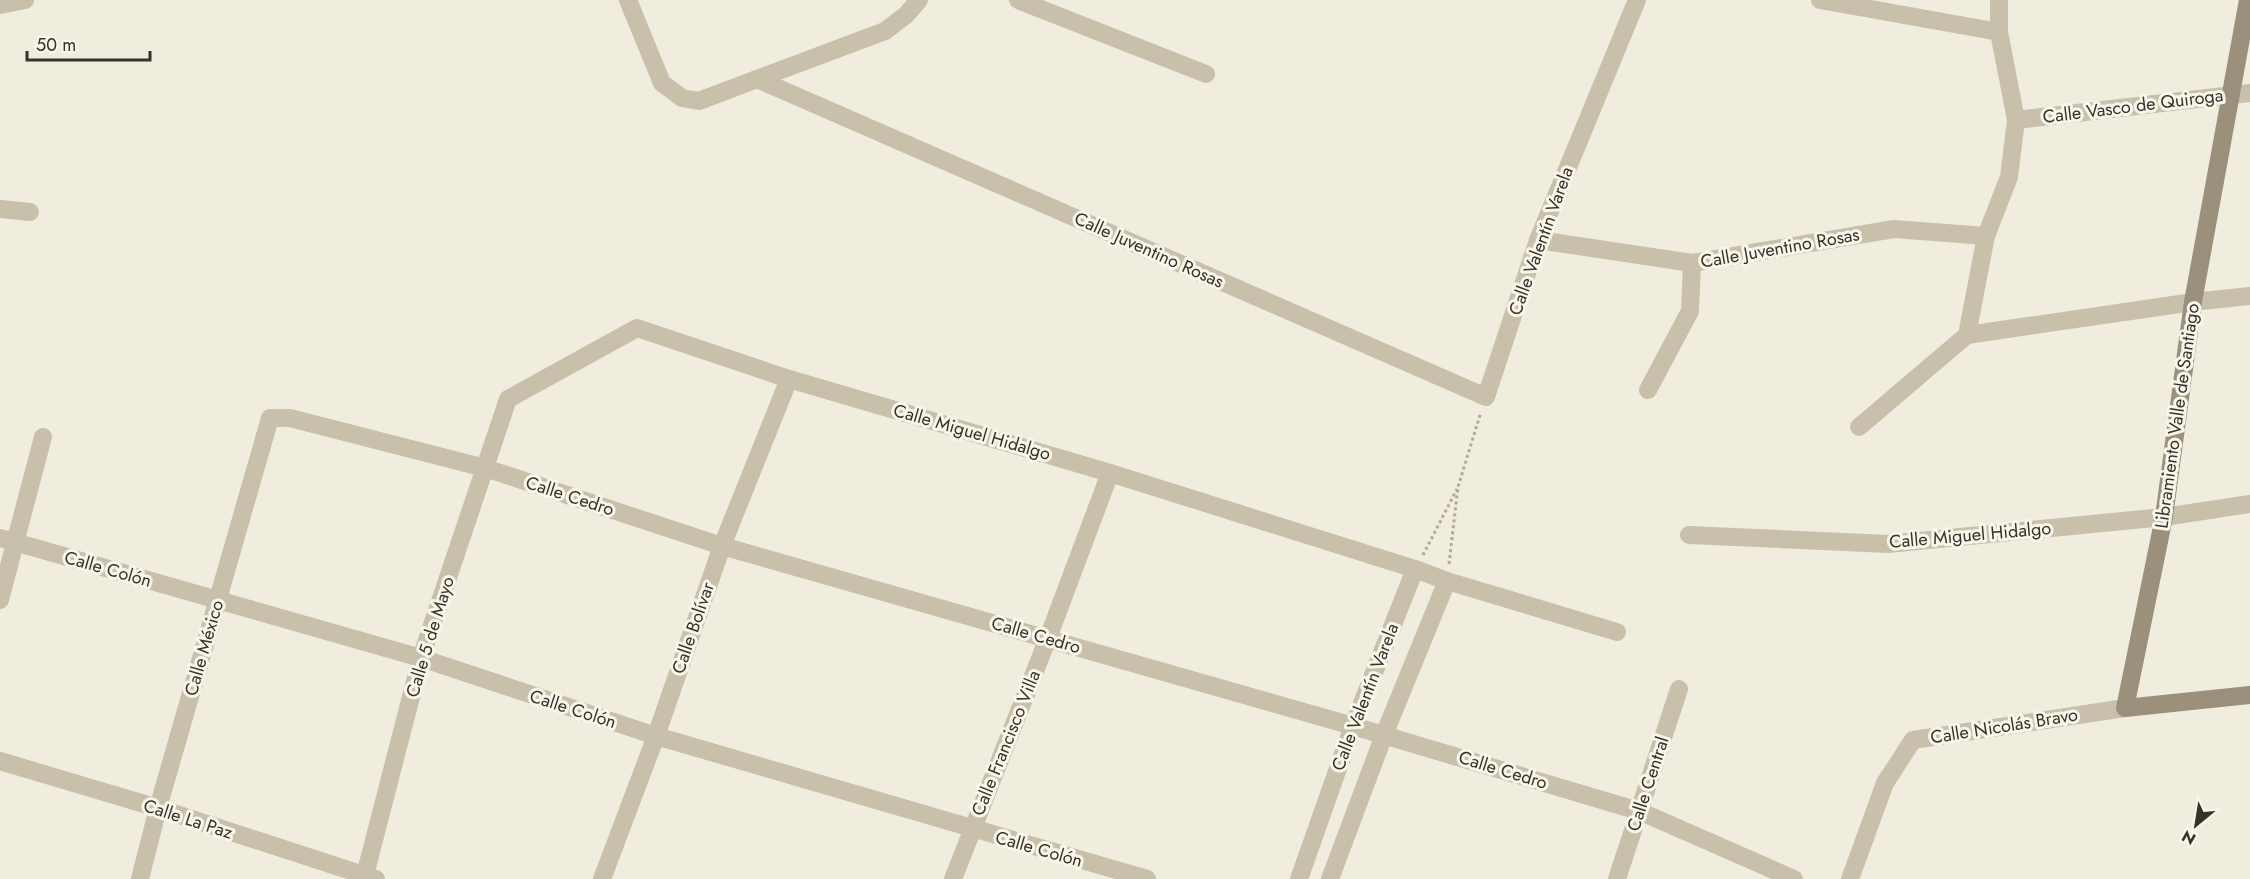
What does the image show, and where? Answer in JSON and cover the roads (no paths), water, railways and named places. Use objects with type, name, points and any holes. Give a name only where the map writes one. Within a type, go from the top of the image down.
[{"type":"street","points":[[0,5],[25,0]]},
{"type":"street","points":[[628,0],[662,83],[682,98],[699,101],[885,31],[906,15],[919,0]]},
{"type":"street","points":[[1018,0],[1206,75]]},
{"type":"street","name":"Calle Valentín Varela","points":[[1486,398],[1538,240],[1637,0]]},
{"type":"street","points":[[1820,0],[2000,32]]},
{"type":"street","points":[[1967,335],[1986,236],[2009,177],[2016,120],[2000,32],[1999,0]]},
{"type":"street","name":"Libramiento Valle de Santiago","points":[[2126,708],[2164,517],[2193,302],[2241,94],[2248,0]]},
{"type":"street","name":"Calle Juventino Rosas","points":[[757,79],[1486,398]]},
{"type":"street","name":"Calle Vasco de Quiroga","points":[[2016,120],[2241,94]]},
{"type":"street","points":[[0,209],[30,212]]},
{"type":"street","name":"Calle Juventino Rosas","points":[[1538,240],[1692,263],[1894,229],[1986,236]]},
{"type":"street","points":[[1648,390],[1690,311],[1692,263]]},
{"type":"street","points":[[1859,427],[1967,335],[2193,302],[2250,296]]},
{"type":"street","name":"Calle Miguel Hidalgo","points":[[508,399],[637,328],[789,379],[1110,473],[1447,581],[1617,632]]},
{"type":"street","name":"Calle Bolívar","points":[[602,879],[656,736],[722,546],[789,379]]},
{"type":"street","name":"Calle 5 de Mayo","points":[[368,878],[422,658],[508,399]]},
{"type":"street","name":"Calle Cedro","points":[[270,418],[290,418],[485,468],[722,546],[1353,726],[1639,811],[1794,879]]},
{"type":"street","name":"Calle México","points":[[141,879],[158,808],[270,418]]},
{"type":"street","points":[[0,600],[7,540],[43,437]]},
{"type":"street","name":"Calle Francisco Villa","points":[[953,879],[1110,473]]},
{"type":"street","name":"Calle Miguel Hidalgo","points":[[1689,535],[1888,544],[2164,517],[2250,504]]},
{"type":"street","name":"Calle Colón","points":[[7,540],[422,658],[656,736],[972,830],[1147,879]]},
{"type":"street","name":"Calle Valentín Varela","points":[[1299,879],[1353,726],[1415,569]]},
{"type":"street","name":"Calle Valentín Varela","points":[[1330,879],[1384,735],[1447,581]]},
{"type":"street","name":"Calle Central","points":[[1617,879],[1679,689]]},
{"type":"street","points":[[2126,708],[2250,695]]},
{"type":"street","name":"Calle Nicolás Bravo","points":[[1850,879],[1885,783],[1913,740],[2126,708]]},
{"type":"street","name":"Calle La Paz","points":[[0,761],[158,808],[368,878]]}]
